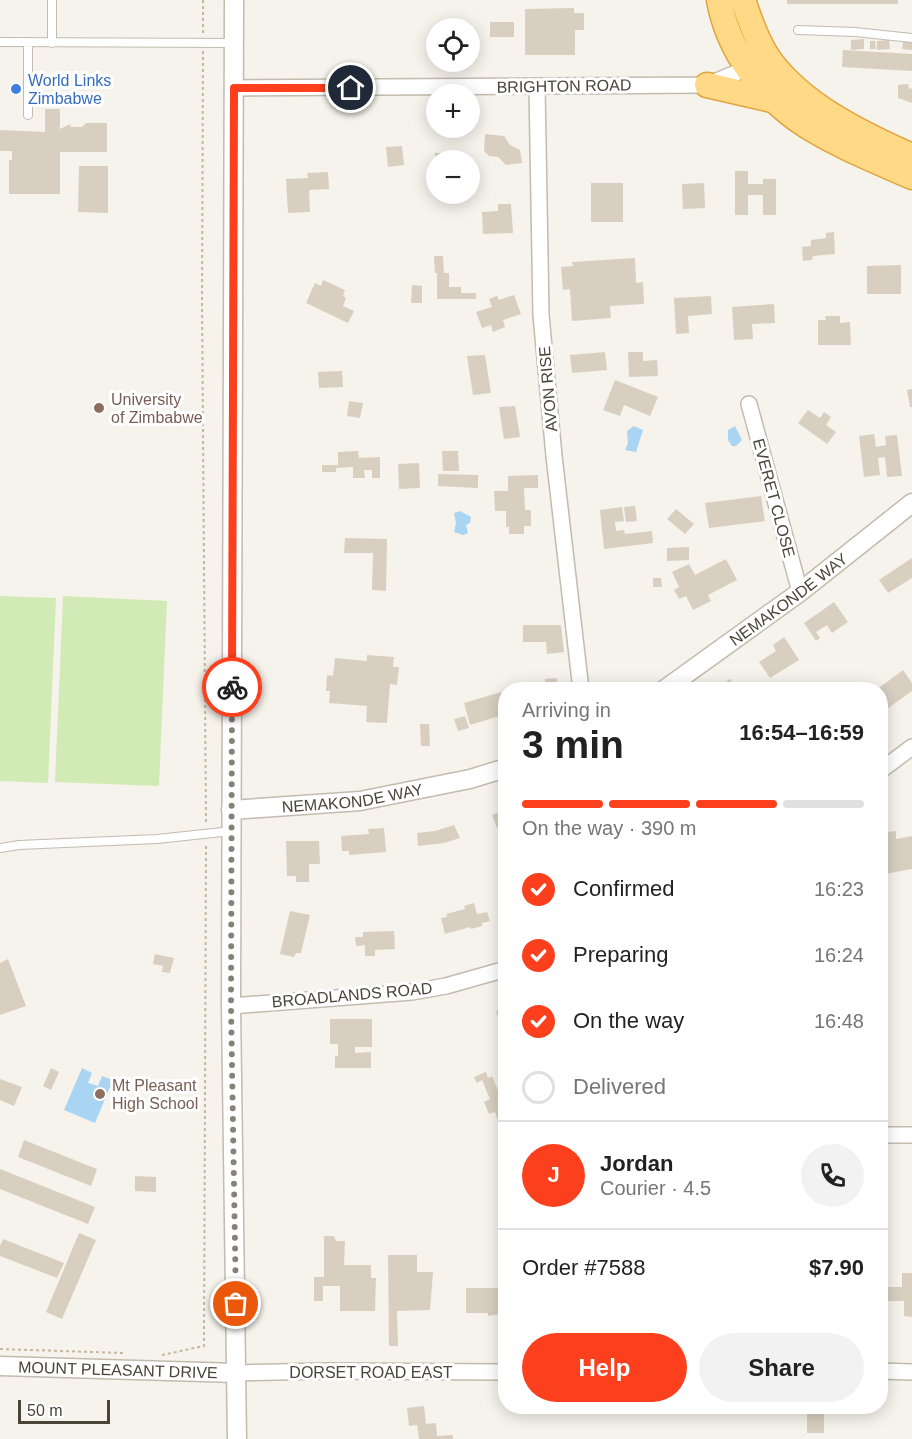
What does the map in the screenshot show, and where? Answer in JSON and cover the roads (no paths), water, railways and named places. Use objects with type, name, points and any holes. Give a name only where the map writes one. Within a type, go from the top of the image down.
[{"type":"highway","points":[[719,0],[722,17],[747,69],[776,101],[804,125],[912,177]]},
{"type":"highway","points":[[743,0],[752,25],[769,58],[801,91],[850,127],[912,156]]},
{"type":"highway","points":[[707,85],[776,101]]},
{"type":"street","points":[[234,0],[231,1006],[237,1439]]},
{"type":"street","name":"BRIGHTON ROAD","points":[[234,88],[707,85],[769,58]]},
{"type":"street","name":"AVON RISE","points":[[537,87],[541,315],[554,456],[580,682]]},
{"type":"street","name":"EVERET CLOSE","points":[[749,404],[800,592]]},
{"type":"street","name":"NEMAKONDE WAY","points":[[675,682],[800,592],[912,503]]},
{"type":"street","points":[[888,765],[912,747]]},
{"type":"street","name":"NEMAKONDE WAY","points":[[231,810],[360,801],[470,779],[498,770]]},
{"type":"street","name":"BROADLANDS ROAD","points":[[231,1006],[412,992],[446,986],[498,971]]},
{"type":"street","points":[[888,1135],[912,1135]]},
{"type":"street","name":"MOUNT PLEASANT DRIVE","points":[[0,1366],[237,1373]]},
{"type":"street","points":[[888,1371],[912,1372]]},
{"type":"street","name":"DORSET ROAD EAST","points":[[237,1373],[498,1372]]},
{"type":"lane","points":[[52,0],[52,43]]},
{"type":"lane","points":[[798,30],[855,32],[912,38]]},
{"type":"lane","points":[[0,42],[233,44]]},
{"type":"lane","points":[[28,42],[28,115]]},
{"type":"lane","points":[[0,848],[19,845],[157,839],[232,831]]},
{"type":"water","points":[[634,426],[643,430],[636,452],[625,450],[628,443],[627,431]]},
{"type":"water","points":[[735,426],[742,440],[736,446],[732,446],[728,440],[728,430]]},
{"type":"water","points":[[460,511],[471,517],[470,523],[466,525],[468,533],[463,535],[454,532],[456,523],[454,513]]},
{"type":"water","points":[[82,1068],[92,1073],[88,1083],[98,1086],[102,1076],[113,1080],[95,1123],[64,1110]]},
{"type":"place","name":"World Links Zimbabwe","points":[[16,89]]},
{"type":"place","name":"University of Zimbabwe","points":[[99,408]]},
{"type":"place","name":"Mt Pleasant High School","points":[[100,1094]]}]
